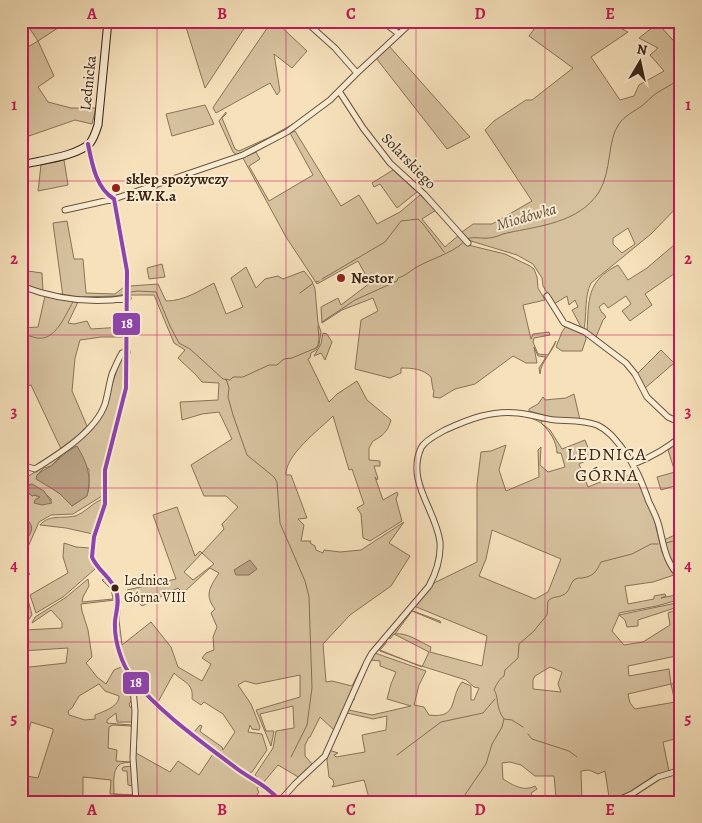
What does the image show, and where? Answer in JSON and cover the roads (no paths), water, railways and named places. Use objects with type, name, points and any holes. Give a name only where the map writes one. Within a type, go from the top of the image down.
[{"type":"main road","name":"Lednicka","points":[[88,144],[93,138],[98,125],[108,21]]},
{"type":"main road","points":[[21,164],[73,152],[88,144]]},
{"type":"street","points":[[305,21],[357,73]]},
{"type":"street","points":[[382,21],[399,34]]},
{"type":"street","points":[[65,210],[114,199],[244,156],[301,124],[330,100],[413,21]]},
{"type":"street","name":"Solarskiego","points":[[339,91],[363,128],[390,163],[424,194],[468,242]]},
{"type":"street","points":[[88,144],[99,185],[105,193],[114,199],[128,271],[126,388],[105,470],[105,504],[94,536],[91,554],[99,569],[117,592],[115,624],[118,644],[122,659],[132,678],[164,711],[237,769],[263,784],[281,801],[295,784],[325,756],[372,653],[429,586],[433,578],[440,554],[440,542],[417,479],[422,447],[435,435],[469,419],[498,412],[518,413],[598,425],[610,434],[634,464],[659,525],[665,554],[670,566],[681,578]]},
{"type":"street","points":[[21,286],[40,293],[68,299],[115,300],[128,298]]},
{"type":"street","points":[[547,296],[564,323],[585,332],[626,363],[647,397],[668,417],[681,423]]},
{"type":"street","points":[[21,465],[35,469],[67,448],[91,426],[98,418],[105,404],[112,374],[122,352],[127,352]]},
{"type":"street","points":[[634,464],[649,458],[671,445],[681,436]]},
{"type":"street","points":[[132,678],[135,711],[133,758],[136,802]]},
{"type":"street","points":[[614,802],[632,794],[658,777],[681,770]]},
{"type":"waterway","name":"Miodówka","points":[[467,239],[491,238],[557,222],[581,210],[591,202],[603,184],[613,138],[621,121],[654,95],[676,81],[681,75]]},
{"type":"waterway","points":[[322,279],[385,242],[401,221],[418,219],[444,252]]},
{"type":"waterway","name":"Miodówka","points":[[322,322],[355,300],[397,281],[398,278],[415,268],[453,250],[464,242]]},
{"type":"waterway","points":[[300,293],[312,284]]},
{"type":"waterway","name":"Miodówka","points":[[130,292],[156,292],[179,343],[190,349],[223,379],[230,380],[233,377],[243,377],[269,365],[277,365],[284,359],[292,358],[316,348],[319,339],[318,326]]},
{"type":"waterway","name":"Miodówka","points":[[77,297],[125,294]]},
{"type":"waterway","name":"Miodówka","points":[[21,334],[37,338],[44,338],[50,335],[59,326],[73,302]]},
{"type":"waterway","points":[[226,379],[229,388],[228,397],[247,455],[274,477],[277,482],[280,523],[305,581],[309,597],[312,688],[307,725],[291,757]]},
{"type":"waterway","points":[[666,543],[681,539]]},
{"type":"waterway","points":[[460,802],[486,764],[492,744],[502,727],[504,719],[499,710],[494,690],[504,676],[505,670],[518,658],[519,644],[533,632],[547,615],[548,601],[565,594],[575,579],[592,575],[601,562],[632,554],[651,544],[658,544]]},
{"type":"waterway","points":[[397,755],[441,722],[483,713],[495,699]]},
{"type":"waterway","points":[[504,719],[512,720],[523,727]]},
{"type":"waterway","points":[[528,734],[532,739],[569,751],[577,757]]},
{"type":"place","name":"sklep spożywczy E.W.K.a","points":[[116,188]]},
{"type":"place","name":"Nestor","points":[[341,278]]},
{"type":"place","name":"Lednica Górna VIII","points":[[115,588]]},
{"type":"district","name":"LEDNICA GÓRNA","points":[[607,464]]}]
